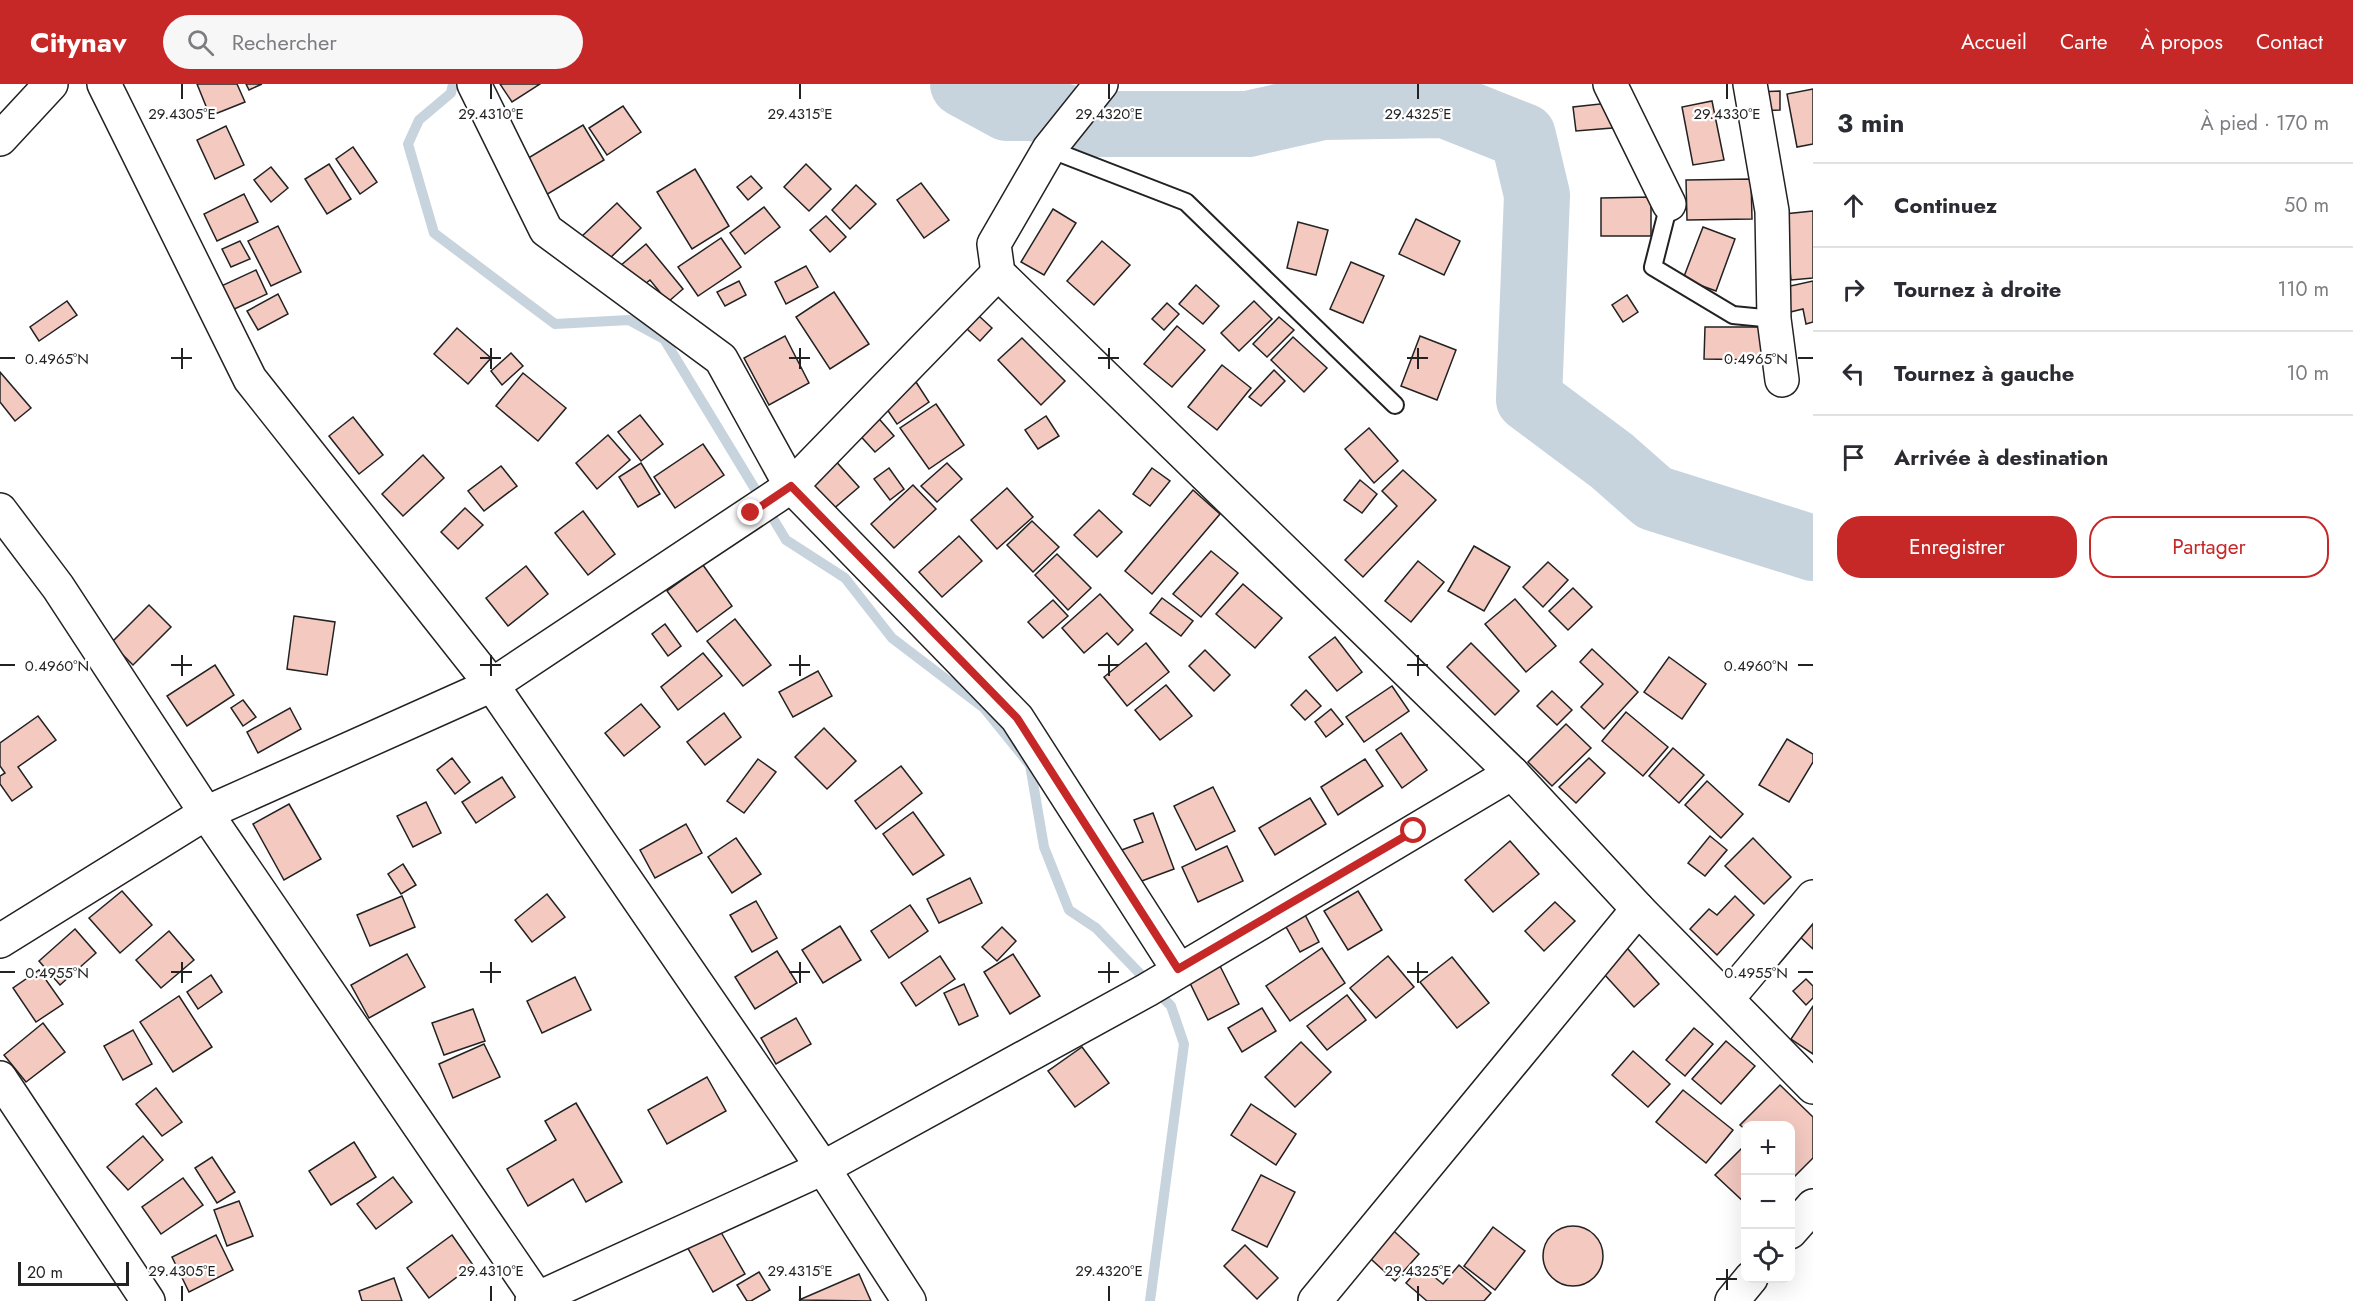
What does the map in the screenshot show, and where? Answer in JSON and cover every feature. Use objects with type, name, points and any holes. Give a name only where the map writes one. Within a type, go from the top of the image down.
[{"type":"street","points":[[0,139],[51,84]]},
{"type":"street","points":[[104,84],[250,379],[492,685],[823,1168],[909,1301]]},
{"type":"street","points":[[474,84],[546,230],[721,359],[773,499],[1017,718],[1162,980]]},
{"type":"street","points":[[1610,84],[1669,204]]},
{"type":"street","points":[[1750,84],[1772,211],[1774,319],[1782,380]]},
{"type":"street","points":[[1098,87],[1052,144],[994,244],[998,273],[1512,774],[1638,909],[1813,1086]]},
{"type":"street","points":[[0,940],[206,813],[492,685],[773,499],[998,273]]},
{"type":"street","points":[[0,510],[58,588],[206,813],[536,1300],[823,1168],[1162,980],[1512,774]]},
{"type":"street","points":[[1727,999],[1813,897]]},
{"type":"street","points":[[1314,1301],[1638,909]]},
{"type":"street","points":[[0,1078],[148,1301]]},
{"type":"street","points":[[1794,1229],[1813,1206]]},
{"type":"street","points":[[1732,1301],[1747,1283]]},
{"type":"lane","points":[[1052,144],[1186,202],[1395,405]]},
{"type":"lane","points":[[1669,204],[1653,267],[1733,315],[1774,319]]},
{"type":"building","points":[[197,84],[237,84],[245,102],[210,116]]},
{"type":"building","points":[[246,84],[262,84],[249,90]]},
{"type":"building","points":[[500,84],[540,84],[512,102]]},
{"type":"building","points":[[1813,89],[1813,144],[1797,147],[1787,94]]},
{"type":"building","points":[[1780,91],[1780,110],[1759,111],[1758,92]]},
{"type":"building","points":[[1712,101],[1724,160],[1693,165],[1682,107]]},
{"type":"building","points":[[1609,103],[1612,128],[1576,131],[1573,107]]},
{"type":"building","points":[[623,106],[641,132],[607,155],[589,128]]},
{"type":"building","points":[[583,125],[604,160],[541,198],[520,163]]},
{"type":"building","points":[[226,126],[244,165],[215,179],[197,140]]},
{"type":"building","points":[[353,147],[377,182],[360,194],[336,159]]},
{"type":"building","points":[[329,164],[351,199],[327,214],[305,179]]},
{"type":"building","points":[[806,164],[831,189],[809,211],[784,187]]},
{"type":"building","points":[[271,167],[288,188],[271,202],[254,180]]},
{"type":"building","points":[[695,169],[729,226],[692,249],[657,192]]},
{"type":"building","points":[[751,176],[762,188],[748,200],[737,187]]},
{"type":"building","points":[[1751,179],[1752,219],[1687,220],[1686,180]]},
{"type":"building","points":[[921,183],[949,220],[924,238],[897,200]]},
{"type":"building","points":[[856,185],[876,204],[850,229],[832,210]]},
{"type":"building","points":[[244,194],[258,222],[217,241],[204,214]]},
{"type":"building","points":[[1651,197],[1651,236],[1601,236],[1601,198]]},
{"type":"building","points":[[617,203],[641,228],[605,263],[580,238]]},
{"type":"building","points":[[764,207],[780,227],[745,254],[730,233]]},
{"type":"building","points":[[1053,209],[1076,223],[1044,275],[1021,262]]},
{"type":"building","points":[[1813,211],[1813,278],[1791,280],[1784,214]]},
{"type":"building","points":[[826,216],[846,237],[830,252],[810,230]]},
{"type":"building","points":[[1416,219],[1460,241],[1444,275],[1399,254]]},
{"type":"building","points":[[1298,222],[1328,230],[1316,275],[1287,268]]},
{"type":"building","points":[[278,226],[301,272],[271,286],[248,241]]},
{"type":"building","points":[[1703,227],[1735,239],[1716,291],[1683,279]]},
{"type":"building","points":[[721,238],[741,267],[698,296],[678,267]]},
{"type":"building","points":[[240,241],[250,259],[231,267],[222,249]]},
{"type":"building","points":[[1102,241],[1130,265],[1094,305],[1067,281]]},
{"type":"building","points":[[646,244],[683,289],[668,302],[650,280],[639,289],[620,266]]},
{"type":"building","points":[[1351,262],[1384,276],[1363,323],[1330,309]]},
{"type":"building","points":[[806,266],[818,287],[786,304],[775,282]]},
{"type":"building","points":[[256,270],[267,294],[230,311],[219,287]]},
{"type":"building","points":[[739,281],[746,295],[725,306],[717,292]]},
{"type":"building","points":[[1813,281],[1813,322],[1806,324],[1803,309],[1782,314],[1777,289]]},
{"type":"building","points":[[1196,285],[1219,306],[1203,324],[1179,304]]},
{"type":"building","points":[[834,292],[869,344],[830,369],[796,317]]},
{"type":"building","points":[[278,294],[288,314],[258,330],[247,311]]},
{"type":"building","points":[[1627,295],[1638,312],[1623,322],[1612,305]]},
{"type":"building","points":[[67,301],[77,315],[39,341],[30,327]]},
{"type":"building","points":[[1254,301],[1272,319],[1239,351],[1221,333]]},
{"type":"building","points":[[1167,303],[1179,314],[1164,330],[1152,319]]},
{"type":"building","points":[[979,316],[992,328],[980,341],[967,329]]},
{"type":"building","points":[[1279,317],[1294,330],[1267,357],[1253,344]]},
{"type":"building","points":[[1177,326],[1205,350],[1172,387],[1144,364]]},
{"type":"building","points":[[1705,327],[1764,327],[1764,360],[1704,359]]},
{"type":"building","points":[[457,328],[491,358],[468,384],[434,354]]},
{"type":"building","points":[[785,336],[809,383],[769,405],[744,358]]},
{"type":"building","points":[[1420,336],[1456,350],[1437,400],[1401,386]]},
{"type":"building","points":[[1293,337],[1327,368],[1304,392],[1271,360]]},
{"type":"building","points":[[1022,338],[1065,381],[1041,405],[998,360]]},
{"type":"building","points":[[511,353],[523,366],[502,385],[491,371]]},
{"type":"building","points":[[1222,365],[1251,388],[1217,430],[1188,407]]},
{"type":"building","points":[[1274,370],[1285,381],[1261,406],[1249,397]]},
{"type":"building","points":[[0,372],[31,408],[15,421],[0,402]]},
{"type":"building","points":[[523,373],[566,408],[538,441],[496,406]]},
{"type":"building","points":[[916,382],[929,402],[897,424],[884,405]]},
{"type":"building","points":[[936,404],[964,445],[929,469],[900,428]]},
{"type":"building","points":[[874,413],[894,436],[875,452],[855,430]]},
{"type":"building","points":[[640,415],[663,444],[641,461],[618,432]]},
{"type":"building","points":[[1046,416],[1059,436],[1038,449],[1025,430]]},
{"type":"building","points":[[353,417],[383,455],[359,474],[329,436]]},
{"type":"building","points":[[1369,428],[1398,461],[1374,483],[1345,449]]},
{"type":"building","points":[[608,435],[630,460],[597,489],[576,463]]},
{"type":"building","points":[[703,444],[724,475],[675,508],[654,477]]},
{"type":"building","points":[[423,455],[444,478],[403,516],[382,494]]},
{"type":"building","points":[[832,457],[859,487],[831,511],[804,481]]},
{"type":"building","points":[[641,463],[660,494],[638,507],[619,477]]},
{"type":"building","points":[[947,463],[962,479],[937,502],[921,486]]},
{"type":"building","points":[[501,466],[517,486],[484,511],[468,491]]},
{"type":"building","points":[[889,468],[904,489],[890,500],[874,479]]},
{"type":"building","points":[[1152,468],[1170,481],[1150,506],[1133,494]]},
{"type":"building","points":[[1403,470],[1436,500],[1363,577],[1345,560],[1397,506],[1382,491]]},
{"type":"building","points":[[1360,480],[1377,494],[1362,513],[1344,500]]},
{"type":"building","points":[[913,485],[936,509],[894,548],[871,524]]},
{"type":"building","points":[[1007,488],[1033,517],[997,549],[971,520]]},
{"type":"building","points":[[1193,490],[1220,514],[1152,594],[1125,571]]},
{"type":"building","points":[[465,508],[483,525],[458,549],[441,532]]},
{"type":"building","points":[[1099,510],[1122,532],[1097,557],[1074,535]]},
{"type":"building","points":[[583,511],[615,554],[588,575],[555,533]]},
{"type":"building","points":[[1032,521],[1059,547],[1033,572],[1007,545]]},
{"type":"building","points":[[959,536],[982,561],[942,597],[919,572]]},
{"type":"building","points":[[1474,546],[1510,567],[1484,611],[1448,591]]},
{"type":"building","points":[[1211,551],[1238,573],[1201,617],[1173,594]]},
{"type":"building","points":[[1057,554],[1091,588],[1068,610],[1035,575]]},
{"type":"building","points":[[1418,561],[1444,582],[1411,622],[1385,601]]},
{"type":"building","points":[[1548,562],[1568,580],[1543,607],[1523,587]]},
{"type":"building","points":[[703,565],[732,606],[697,632],[667,591]]},
{"type":"building","points":[[526,566],[548,594],[508,626],[486,598]]},
{"type":"building","points":[[1243,584],[1282,618],[1255,648],[1216,614]]},
{"type":"building","points":[[1573,588],[1592,607],[1568,630],[1549,611]]},
{"type":"building","points":[[1100,594],[1133,630],[1118,645],[1107,633],[1084,653],[1062,628]]},
{"type":"building","points":[[1162,598],[1193,621],[1181,636],[1150,613]]},
{"type":"building","points":[[1515,599],[1556,646],[1526,672],[1485,624]]},
{"type":"building","points":[[1053,600],[1068,616],[1043,638],[1028,622]]},
{"type":"building","points":[[149,605],[171,627],[133,665],[111,643]]},
{"type":"building","points":[[294,616],[335,622],[327,675],[287,669]]},
{"type":"building","points":[[735,619],[771,665],[743,686],[707,641]]},
{"type":"building","points":[[665,624],[681,646],[668,656],[652,634]]},
{"type":"building","points":[[1335,637],[1362,672],[1337,691],[1309,657]]},
{"type":"building","points":[[1146,643],[1169,672],[1127,706],[1104,677]]},
{"type":"building","points":[[1471,643],[1519,691],[1495,715],[1447,667]]},
{"type":"building","points":[[1592,649],[1638,692],[1604,729],[1581,707],[1603,684],[1580,662]]},
{"type":"building","points":[[1205,650],[1230,675],[1214,691],[1189,666]]},
{"type":"building","points":[[703,653],[722,676],[678,710],[661,687]]},
{"type":"building","points":[[1669,657],[1706,684],[1682,719],[1644,692]]},
{"type":"building","points":[[215,665],[234,695],[187,726],[167,696]]},
{"type":"building","points":[[818,671],[832,696],[793,717],[779,692]]},
{"type":"building","points":[[1166,685],[1192,716],[1160,740],[1135,710]]},
{"type":"building","points":[[1392,686],[1409,711],[1364,742],[1346,717]]},
{"type":"building","points":[[1306,690],[1321,706],[1305,720],[1291,705]]},
{"type":"building","points":[[1552,691],[1572,710],[1557,725],[1537,706]]},
{"type":"building","points":[[243,700],[256,717],[243,726],[231,708]]},
{"type":"building","points":[[641,704],[660,727],[624,756],[605,733]]},
{"type":"building","points":[[290,708],[301,729],[258,753],[247,732]]},
{"type":"building","points":[[1331,709],[1343,724],[1326,737],[1315,722]]},
{"type":"building","points":[[1626,712],[1668,747],[1643,776],[1602,741]]},
{"type":"building","points":[[724,713],[741,737],[705,765],[687,742]]},
{"type":"building","points":[[38,716],[56,740],[18,767],[32,787],[12,801],[0,784],[0,776],[5,773],[0,766],[0,743]]},
{"type":"building","points":[[1566,724],[1591,748],[1552,786],[1528,762]]},
{"type":"building","points":[[824,728],[856,761],[827,789],[795,757]]},
{"type":"building","points":[[1401,733],[1427,770],[1402,788],[1376,750]]},
{"type":"building","points":[[1787,739],[1813,754],[1813,762],[1789,802],[1759,785]]},
{"type":"building","points":[[1673,748],[1704,775],[1679,803],[1649,776]]},
{"type":"building","points":[[452,758],[470,782],[455,794],[437,770]]},
{"type":"building","points":[[1589,758],[1605,773],[1576,803],[1559,787]]},
{"type":"building","points":[[758,759],[776,772],[744,813],[727,801]]},
{"type":"building","points":[[1365,759],[1383,786],[1338,815],[1321,787]]},
{"type":"building","points":[[901,766],[922,793],[876,829],[855,801]]},
{"type":"building","points":[[502,777],[515,797],[476,823],[462,802]]},
{"type":"building","points":[[1707,781],[1743,814],[1721,838],[1685,805]]},
{"type":"building","points":[[1213,787],[1235,831],[1196,850],[1174,806]]},
{"type":"building","points":[[1310,798],[1326,824],[1275,855],[1259,828]]},
{"type":"building","points":[[426,802],[441,833],[413,847],[397,816]]},
{"type":"building","points":[[289,804],[321,859],[284,880],[253,824]]},
{"type":"building","points":[[913,812],[944,855],[913,875],[883,834]]},
{"type":"building","points":[[1153,813],[1174,869],[1131,885],[1119,851],[1143,842],[1134,820]]},
{"type":"building","points":[[686,824],[702,853],[655,878],[640,850]]},
{"type":"building","points":[[1710,836],[1727,850],[1705,876],[1688,863]]},
{"type":"building","points":[[736,838],[761,874],[732,893],[708,857]]},
{"type":"building","points":[[1753,838],[1791,877],[1764,904],[1725,866]]},
{"type":"building","points":[[1510,841],[1539,874],[1493,912],[1465,880]]},
{"type":"building","points":[[1227,846],[1243,881],[1198,902],[1182,867]]},
{"type":"building","points":[[403,864],[416,885],[401,894],[388,874]]},
{"type":"building","points":[[970,878],[982,903],[939,923],[927,899]]},
{"type":"building","points":[[122,891],[152,925],[120,953],[89,918]]},
{"type":"building","points":[[1358,891],[1382,930],[1348,950],[1324,911]]},
{"type":"building","points":[[547,894],[565,917],[532,942],[515,920]]},
{"type":"building","points":[[402,896],[415,927],[370,946],[357,915]]},
{"type":"building","points":[[1735,896],[1754,915],[1717,955],[1690,929],[1709,909],[1717,915]]},
{"type":"building","points":[[756,901],[777,938],[752,952],[730,915]]},
{"type":"building","points":[[1555,902],[1575,921],[1544,951],[1525,931]]},
{"type":"building","points":[[910,905],[928,931],[889,958],[871,931]]},
{"type":"building","points":[[1300,905],[1319,942],[1300,952],[1280,916]]},
{"type":"building","points":[[1813,917],[1813,949],[1797,934]]},
{"type":"building","points":[[840,926],[861,960],[823,983],[802,950]]},
{"type":"building","points":[[1002,927],[1016,941],[997,961],[982,947]]},
{"type":"building","points":[[75,929],[96,953],[60,985],[39,961]]},
{"type":"building","points":[[169,931],[194,960],[161,988],[136,960]]},
{"type":"building","points":[[1620,940],[1659,984],[1634,1007],[1594,963]]},
{"type":"building","points":[[1322,948],[1345,983],[1290,1021],[1266,986]]},
{"type":"building","points":[[777,951],[797,983],[755,1009],[735,977]]},
{"type":"building","points":[[407,954],[425,987],[369,1018],[351,985]]},
{"type":"building","points":[[1013,954],[1040,996],[1010,1014],[984,972]]},
{"type":"building","points":[[940,956],[955,979],[916,1006],[901,983]]},
{"type":"building","points":[[1388,956],[1414,987],[1376,1018],[1350,988]]},
{"type":"building","points":[[1452,957],[1489,1003],[1457,1028],[1420,982]]},
{"type":"building","points":[[1219,964],[1239,1004],[1208,1020],[1188,979]]},
{"type":"building","points":[[39,970],[63,1004],[36,1022],[13,988]]},
{"type":"building","points":[[211,975],[222,992],[198,1009],[187,992]]},
{"type":"building","points":[[575,977],[591,1010],[542,1033],[527,1001]]},
{"type":"building","points":[[1806,979],[1813,986],[1813,998],[1806,1005],[1793,991]]},
{"type":"building","points":[[964,984],[978,1016],[959,1025],[944,993]]},
{"type":"building","points":[[1347,995],[1366,1020],[1327,1050],[1307,1026]]},
{"type":"building","points":[[179,996],[212,1047],[173,1072],[140,1022]]},
{"type":"building","points":[[1813,1006],[1813,1054],[1791,1039]]},
{"type":"building","points":[[1262,1008],[1276,1031],[1242,1052],[1228,1028]]},
{"type":"building","points":[[473,1009],[485,1041],[444,1055],[432,1023]]},
{"type":"building","points":[[796,1018],[811,1044],[776,1064],[761,1038]]},
{"type":"building","points":[[43,1023],[65,1052],[26,1082],[4,1055]]},
{"type":"building","points":[[1694,1028],[1713,1044],[1685,1076],[1666,1060]]},
{"type":"building","points":[[133,1030],[152,1064],[123,1080],[104,1046]]},
{"type":"building","points":[[1726,1041],[1755,1066],[1721,1104],[1692,1079]]},
{"type":"building","points":[[1301,1042],[1331,1072],[1295,1107],[1265,1077]]},
{"type":"building","points":[[484,1044],[500,1077],[453,1098],[439,1064]]},
{"type":"building","points":[[1082,1047],[1109,1083],[1075,1107],[1048,1071]]},
{"type":"building","points":[[1633,1051],[1670,1084],[1648,1107],[1612,1075]]},
{"type":"building","points":[[707,1077],[726,1111],[667,1144],[648,1110]]},
{"type":"building","points":[[1780,1085],[1813,1117],[1813,1158],[1795,1176],[1795,1121],[1744,1121]]},
{"type":"building","points":[[156,1088],[182,1122],[162,1136],[136,1104]]},
{"type":"building","points":[[1683,1090],[1733,1130],[1706,1163],[1656,1122]]},
{"type":"building","points":[[576,1103],[622,1182],[586,1202],[573,1179],[528,1206],[507,1169],[556,1140],[545,1121]]},
{"type":"building","points":[[1251,1104],[1296,1134],[1276,1165],[1231,1135]]},
{"type":"building","points":[[143,1136],[163,1160],[128,1190],[107,1167]]},
{"type":"building","points":[[354,1142],[376,1177],[331,1205],[309,1171]]},
{"type":"building","points":[[1741,1149],[1741,1199],[1715,1175]]},
{"type":"building","points":[[212,1157],[235,1192],[217,1203],[195,1168]]},
{"type":"building","points":[[1261,1175],[1295,1192],[1267,1247],[1232,1230]]},
{"type":"building","points":[[393,1177],[412,1202],[376,1229],[357,1204]]},
{"type":"building","points":[[183,1178],[203,1205],[161,1234],[142,1207]]},
{"type":"building","points":[[239,1201],[253,1236],[227,1246],[214,1210]]},
{"type":"building","points":[[1385,1223],[1419,1254],[1395,1281],[1361,1250]]},
{"type":"building","points":[[1573,1226],[1590,1231],[1598,1239],[1603,1256],[1598,1273],[1590,1281],[1573,1286],[1556,1281],[1548,1273],[1543,1256],[1548,1239],[1556,1231]]},
{"type":"building","points":[[718,1227],[745,1274],[713,1292],[686,1245]]},
{"type":"building","points":[[1493,1227],[1525,1251],[1495,1290],[1464,1266]]},
{"type":"building","points":[[216,1235],[233,1270],[189,1292],[172,1257]]},
{"type":"building","points":[[452,1235],[473,1265],[429,1298],[407,1268]]},
{"type":"building","points":[[1245,1245],[1278,1278],[1257,1299],[1224,1266]]},
{"type":"building","points":[[1459,1265],[1491,1293],[1484,1301],[1427,1301],[1406,1283],[1421,1266],[1443,1284]]},
{"type":"building","points":[[759,1272],[770,1290],[747,1301],[737,1285]]},
{"type":"building","points":[[859,1274],[871,1301],[799,1300]]},
{"type":"building","points":[[394,1278],[402,1301],[362,1301],[359,1291]]},
{"type":"waterway","points":[[453,84],[451,93],[419,120],[408,144],[434,233],[555,324],[629,320],[664,339],[786,540],[845,578],[892,638],[984,708],[1030,765],[1044,847],[1069,910],[1096,928],[1171,1006],[1184,1044],[1150,1301]]},
{"type":"waterway","points":[[963,84],[1007,108],[1034,108],[1090,124],[1248,124],[1322,107],[1445,105],[1523,136],[1537,195],[1529,399],[1612,461],[1654,498],[1813,548]]},
{"type":"route","points":[[751,513],[791,486],[1017,718],[1178,969],[1414,831]]}]
